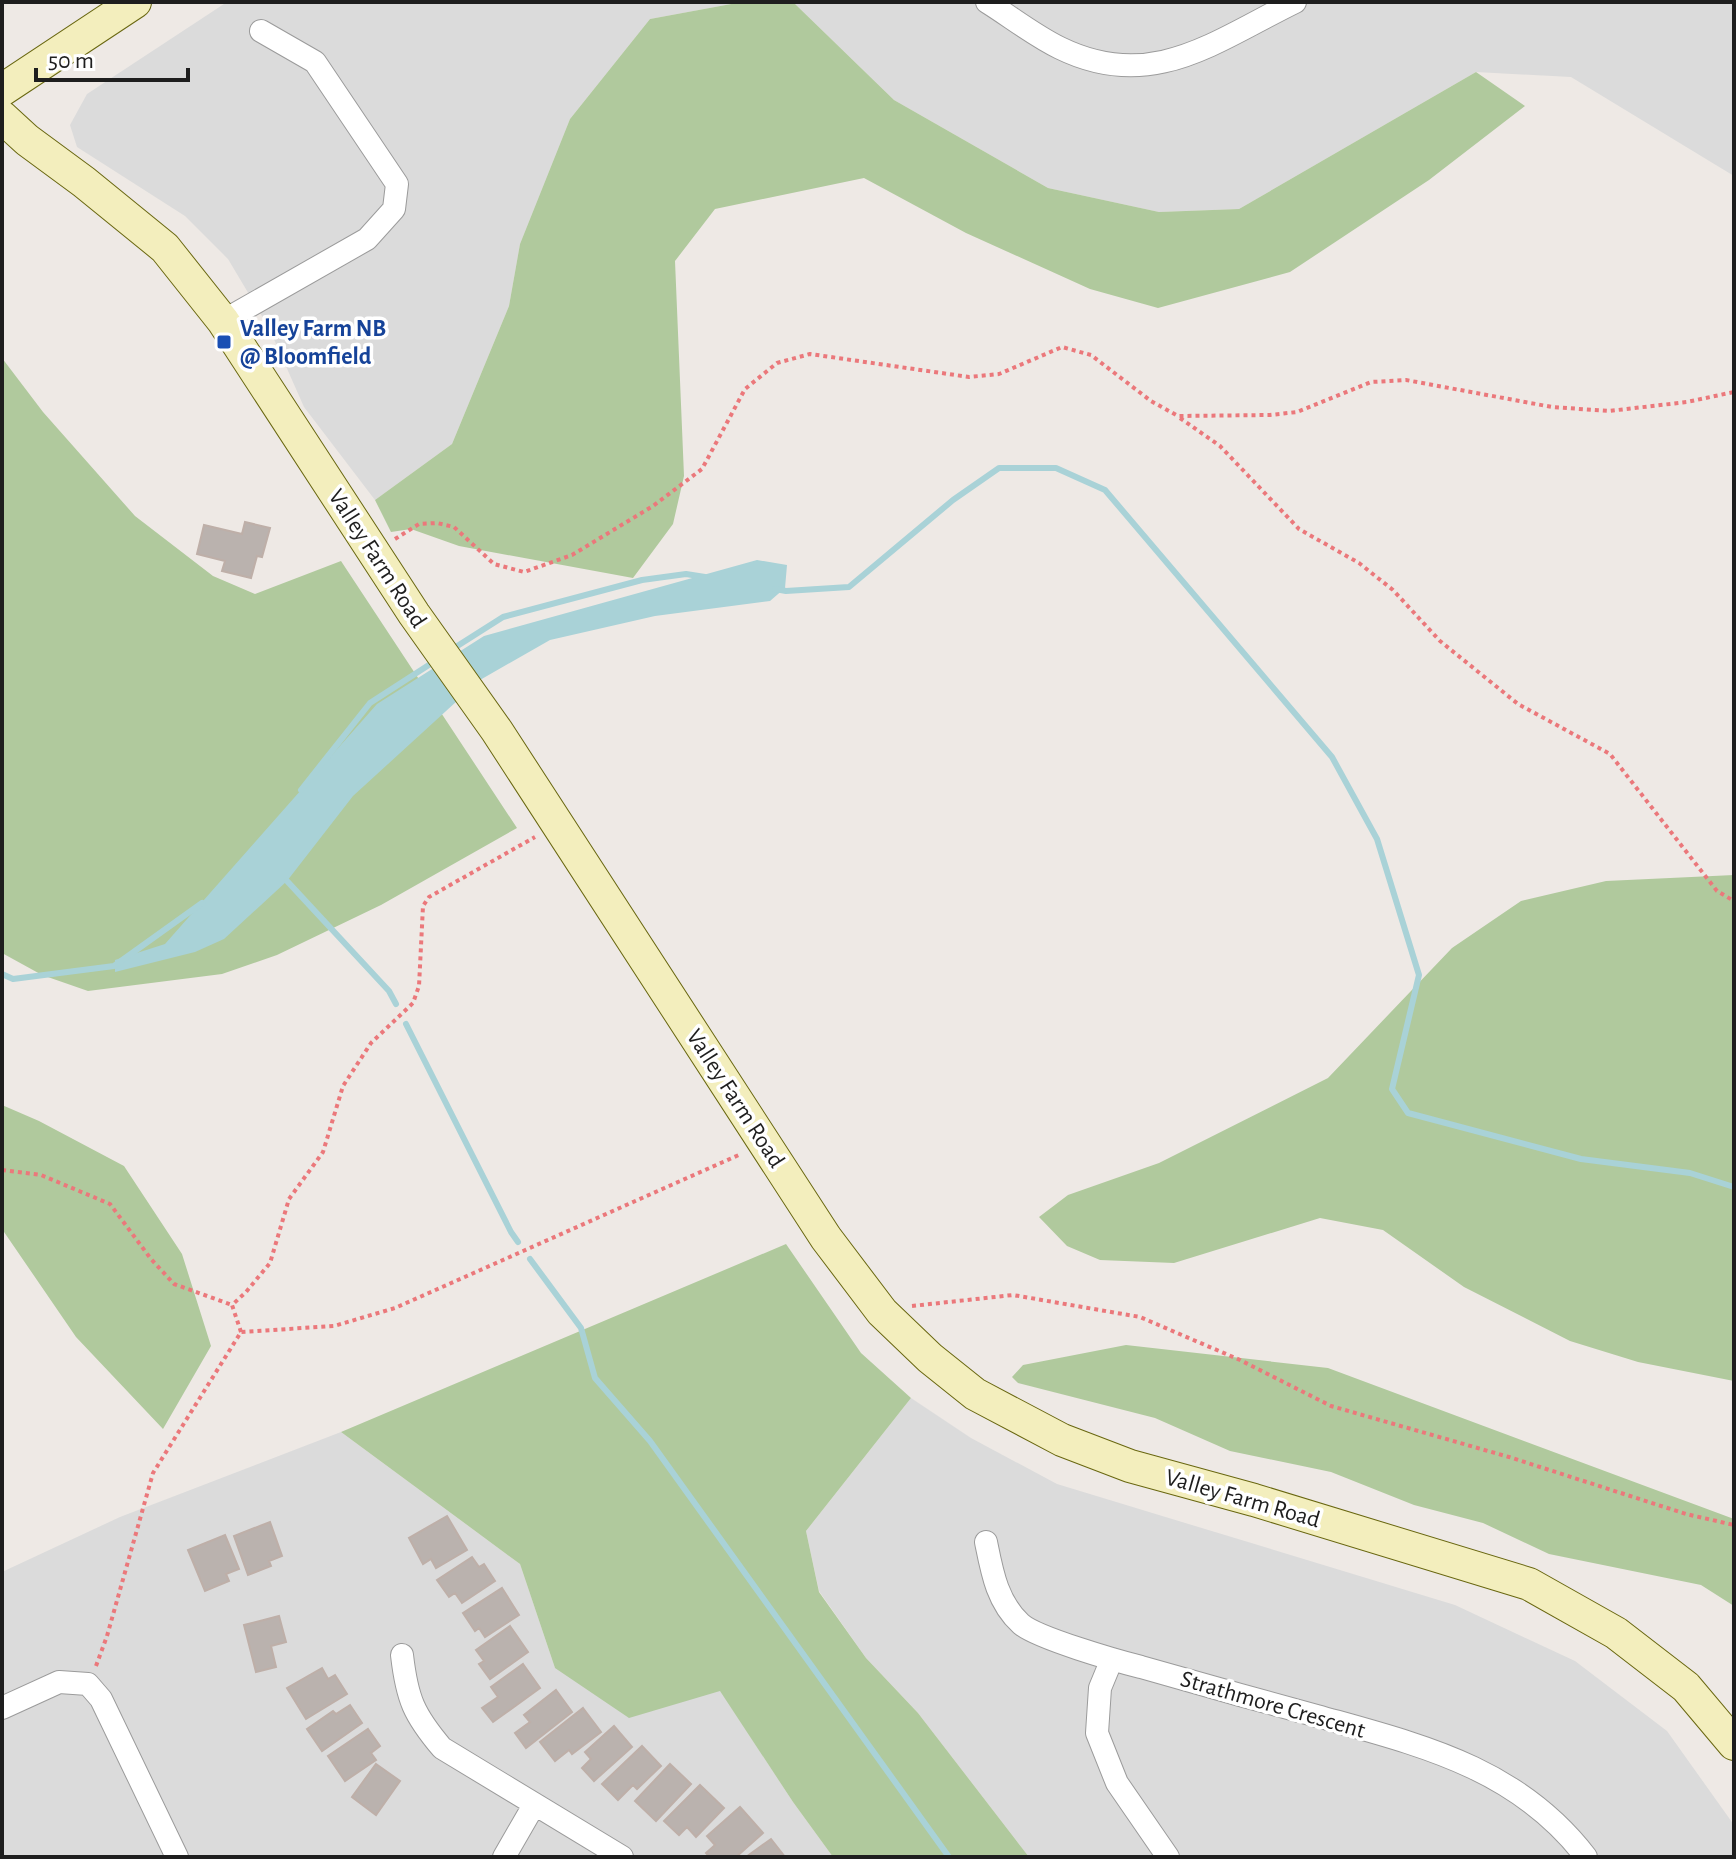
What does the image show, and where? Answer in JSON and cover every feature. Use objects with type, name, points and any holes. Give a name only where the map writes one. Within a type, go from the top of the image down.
[{"type":"street","points":[[2,90],[135,2]]},
{"type":"street","points":[[987,2],[1060,48],[1104,64],[1147,66],[1191,55],[1283,5]]},
{"type":"street","points":[[223,321],[367,239],[394,209],[397,184],[315,62],[261,31]]},
{"type":"street","name":"Valley Farm Road","points":[[2,117],[165,248],[223,321],[414,614],[497,731],[826,1238],[882,1312],[930,1358],[975,1394],[1062,1440],[1130,1466],[1328,1522],[1529,1584],[1616,1633],[1686,1687],[1734,1744]]},
{"type":"street","name":"Strathmore Crescent","points":[[986,1542],[1001,1598],[1023,1625],[1112,1659],[1424,1746],[1465,1763],[1523,1796],[1556,1823],[1586,1857]]},
{"type":"street","points":[[402,1655],[406,1685],[420,1723],[442,1748],[622,1857]]},
{"type":"street","points":[[1112,1659],[1100,1688],[1097,1733],[1117,1783],[1168,1857]]},
{"type":"street","points":[[2,1708],[59,1682],[88,1684],[101,1699],[177,1857]]},
{"type":"street","points":[[504,1857],[534,1805]]},
{"type":"path","points":[[373,552],[419,524],[437,523],[454,527],[494,564],[524,572],[572,555],[653,506],[702,469],[745,389],[777,363],[810,354],[969,377],[999,374],[1062,347],[1091,355],[1151,401],[1220,446],[1299,529],[1359,563],[1393,590],[1440,641],[1518,704],[1610,754],[1717,891],[1734,901]]},
{"type":"path","points":[[1178,416],[1297,412],[1358,386],[1382,381],[1406,380],[1552,407],[1609,411],[1687,402],[1734,392]]},
{"type":"path","points":[[232,1305],[270,1263],[289,1199],[323,1152],[343,1086],[371,1043],[413,1003],[419,986],[423,906],[429,897],[535,837]]},
{"type":"path","points":[[241,1332],[334,1326],[395,1308],[764,1141]]},
{"type":"path","points":[[2,1170],[41,1175],[110,1204],[174,1284],[232,1305]]},
{"type":"path","points":[[882,1312],[938,1301],[1013,1295],[1140,1317],[1240,1360],[1331,1406],[1509,1457],[1686,1514],[1734,1525]]},
{"type":"path","points":[[232,1305],[241,1332]]},
{"type":"path","points":[[88,1684],[107,1636],[153,1473],[241,1332]]},
{"type":"shaded area","points":[[227,2],[742,2],[650,19],[570,119],[520,244],[509,306],[452,444],[375,500],[304,407],[269,328],[228,259],[185,216],[77,147],[70,125],[87,94]]},
{"type":"shaded area","points":[[793,2],[1734,2],[1734,176],[1571,77],[1476,72],[1239,209],[1159,212],[1048,188],[894,100]]},
{"type":"shaded area","points":[[911,1398],[971,1438],[1057,1484],[1455,1605],[1575,1661],[1667,1731],[1734,1825],[1734,1857],[1029,1857],[918,1713],[866,1658],[819,1591],[806,1531]]},
{"type":"shaded area","points":[[341,1432],[520,1564],[555,1668],[720,1690],[833,1857],[2,1857],[2,1572],[120,1517]]},
{"type":"green space","points":[[742,2],[793,2],[894,100],[1048,188],[1159,212],[1239,209],[1476,72],[1525,106],[1429,180],[1290,272],[1158,308],[1090,289],[966,233],[864,178],[715,209],[675,261],[684,476],[673,524],[633,578],[459,546],[411,529],[391,532],[375,500],[452,444],[509,306],[520,244],[570,119],[650,19]]},
{"type":"green space","points":[[2,358],[43,412],[135,516],[213,576],[255,594],[341,561],[517,828],[381,905],[277,955],[222,974],[88,991],[42,975],[2,953]]},
{"type":"green space","points":[[1734,875],[1734,1381],[1638,1362],[1570,1341],[1464,1287],[1383,1230],[1320,1218],[1174,1263],[1100,1260],[1067,1246],[1039,1217],[1068,1195],[1159,1163],[1328,1078],[1452,948],[1521,901],[1606,881]]},
{"type":"green space","points":[[2,1105],[124,1166],[182,1254],[211,1346],[163,1429],[76,1337],[2,1229]]},
{"type":"green space","points":[[786,1244],[861,1353],[911,1398],[806,1531],[819,1592],[866,1658],[918,1713],[1029,1857],[833,1857],[720,1691],[629,1718],[555,1668],[520,1564],[341,1432]]},
{"type":"green space","points":[[1126,1345],[1328,1368],[1734,1519],[1734,1606],[1701,1585],[1549,1554],[1483,1523],[1414,1505],[1331,1472],[1230,1451],[1155,1418],[1018,1383],[1012,1377],[1023,1365]]},
{"type":"water","points":[[757,560],[787,565],[785,588],[770,601],[655,616],[550,640],[480,680],[353,796],[287,881],[224,939],[195,952],[115,972],[115,960],[165,944],[377,704],[484,636]]},
{"type":"building","points":[[245,522],[270,528],[262,557],[257,556],[251,578],[222,571],[225,561],[197,554],[204,525],[242,534]]},
{"type":"building","points":[[447,1516],[467,1550],[436,1568],[431,1559],[423,1564],[409,1538]]},
{"type":"building","points":[[270,1522],[282,1556],[269,1561],[271,1566],[248,1575],[234,1536]]},
{"type":"building","points":[[225,1535],[239,1569],[226,1574],[229,1581],[205,1591],[188,1550]]},
{"type":"building","points":[[472,1557],[479,1567],[484,1564],[495,1581],[462,1603],[455,1593],[449,1597],[437,1580]]},
{"type":"building","points":[[502,1588],[519,1615],[485,1637],[479,1628],[475,1631],[463,1613]]},
{"type":"building","points":[[279,1616],[286,1642],[271,1646],[276,1667],[256,1672],[244,1625]]},
{"type":"building","points":[[510,1626],[528,1652],[490,1679],[479,1664],[484,1661],[476,1650]]},
{"type":"building","points":[[523,1664],[540,1688],[493,1722],[482,1708],[498,1697],[491,1687]]},
{"type":"building","points":[[322,1668],[328,1679],[335,1675],[347,1694],[306,1719],[287,1688]]},
{"type":"building","points":[[556,1690],[572,1712],[526,1748],[515,1733],[530,1722],[524,1715]]},
{"type":"building","points":[[350,1705],[362,1723],[322,1751],[307,1729],[333,1711],[336,1714]]},
{"type":"building","points":[[583,1708],[601,1732],[572,1754],[569,1750],[555,1761],[540,1742]]},
{"type":"building","points":[[614,1726],[632,1747],[594,1781],[582,1768],[591,1759],[585,1752]]},
{"type":"building","points":[[368,1729],[380,1746],[371,1753],[376,1760],[345,1781],[328,1756]]},
{"type":"building","points":[[642,1746],[661,1766],[637,1789],[633,1785],[618,1800],[602,1784]]},
{"type":"building","points":[[376,1764],[400,1781],[376,1815],[352,1797]]},
{"type":"building","points":[[670,1764],[691,1784],[656,1821],[635,1801]]},
{"type":"building","points":[[700,1785],[724,1808],[696,1837],[687,1827],[679,1835],[664,1821]]},
{"type":"building","points":[[740,1807],[763,1833],[736,1857],[710,1857],[706,1853],[715,1845],[707,1836]]},
{"type":"building","points":[[771,1839],[785,1857],[746,1857]]},
{"type":"waterway","points":[[775,589],[849,587],[953,500],[999,468],[1056,468],[1105,490],[1332,757],[1377,839],[1419,975],[1392,1089],[1408,1113],[1581,1159],[1690,1173],[1734,1187]]},
{"type":"waterway","points":[[451,650],[503,617],[642,580],[686,574],[705,577]]},
{"type":"waterway","points":[[301,790],[370,703],[435,661]]},
{"type":"waterway","points":[[287,881],[389,991],[396,1004]]},
{"type":"waterway","points":[[2,974],[13,979],[114,966],[202,903]]},
{"type":"waterway","points":[[406,1024],[518,1242]]},
{"type":"waterway","points":[[530,1259],[581,1328],[595,1378],[650,1441],[949,1857]]},
{"type":"place","name":"Valley Farm NB @ Bloomfield","points":[[224,342]]}]
